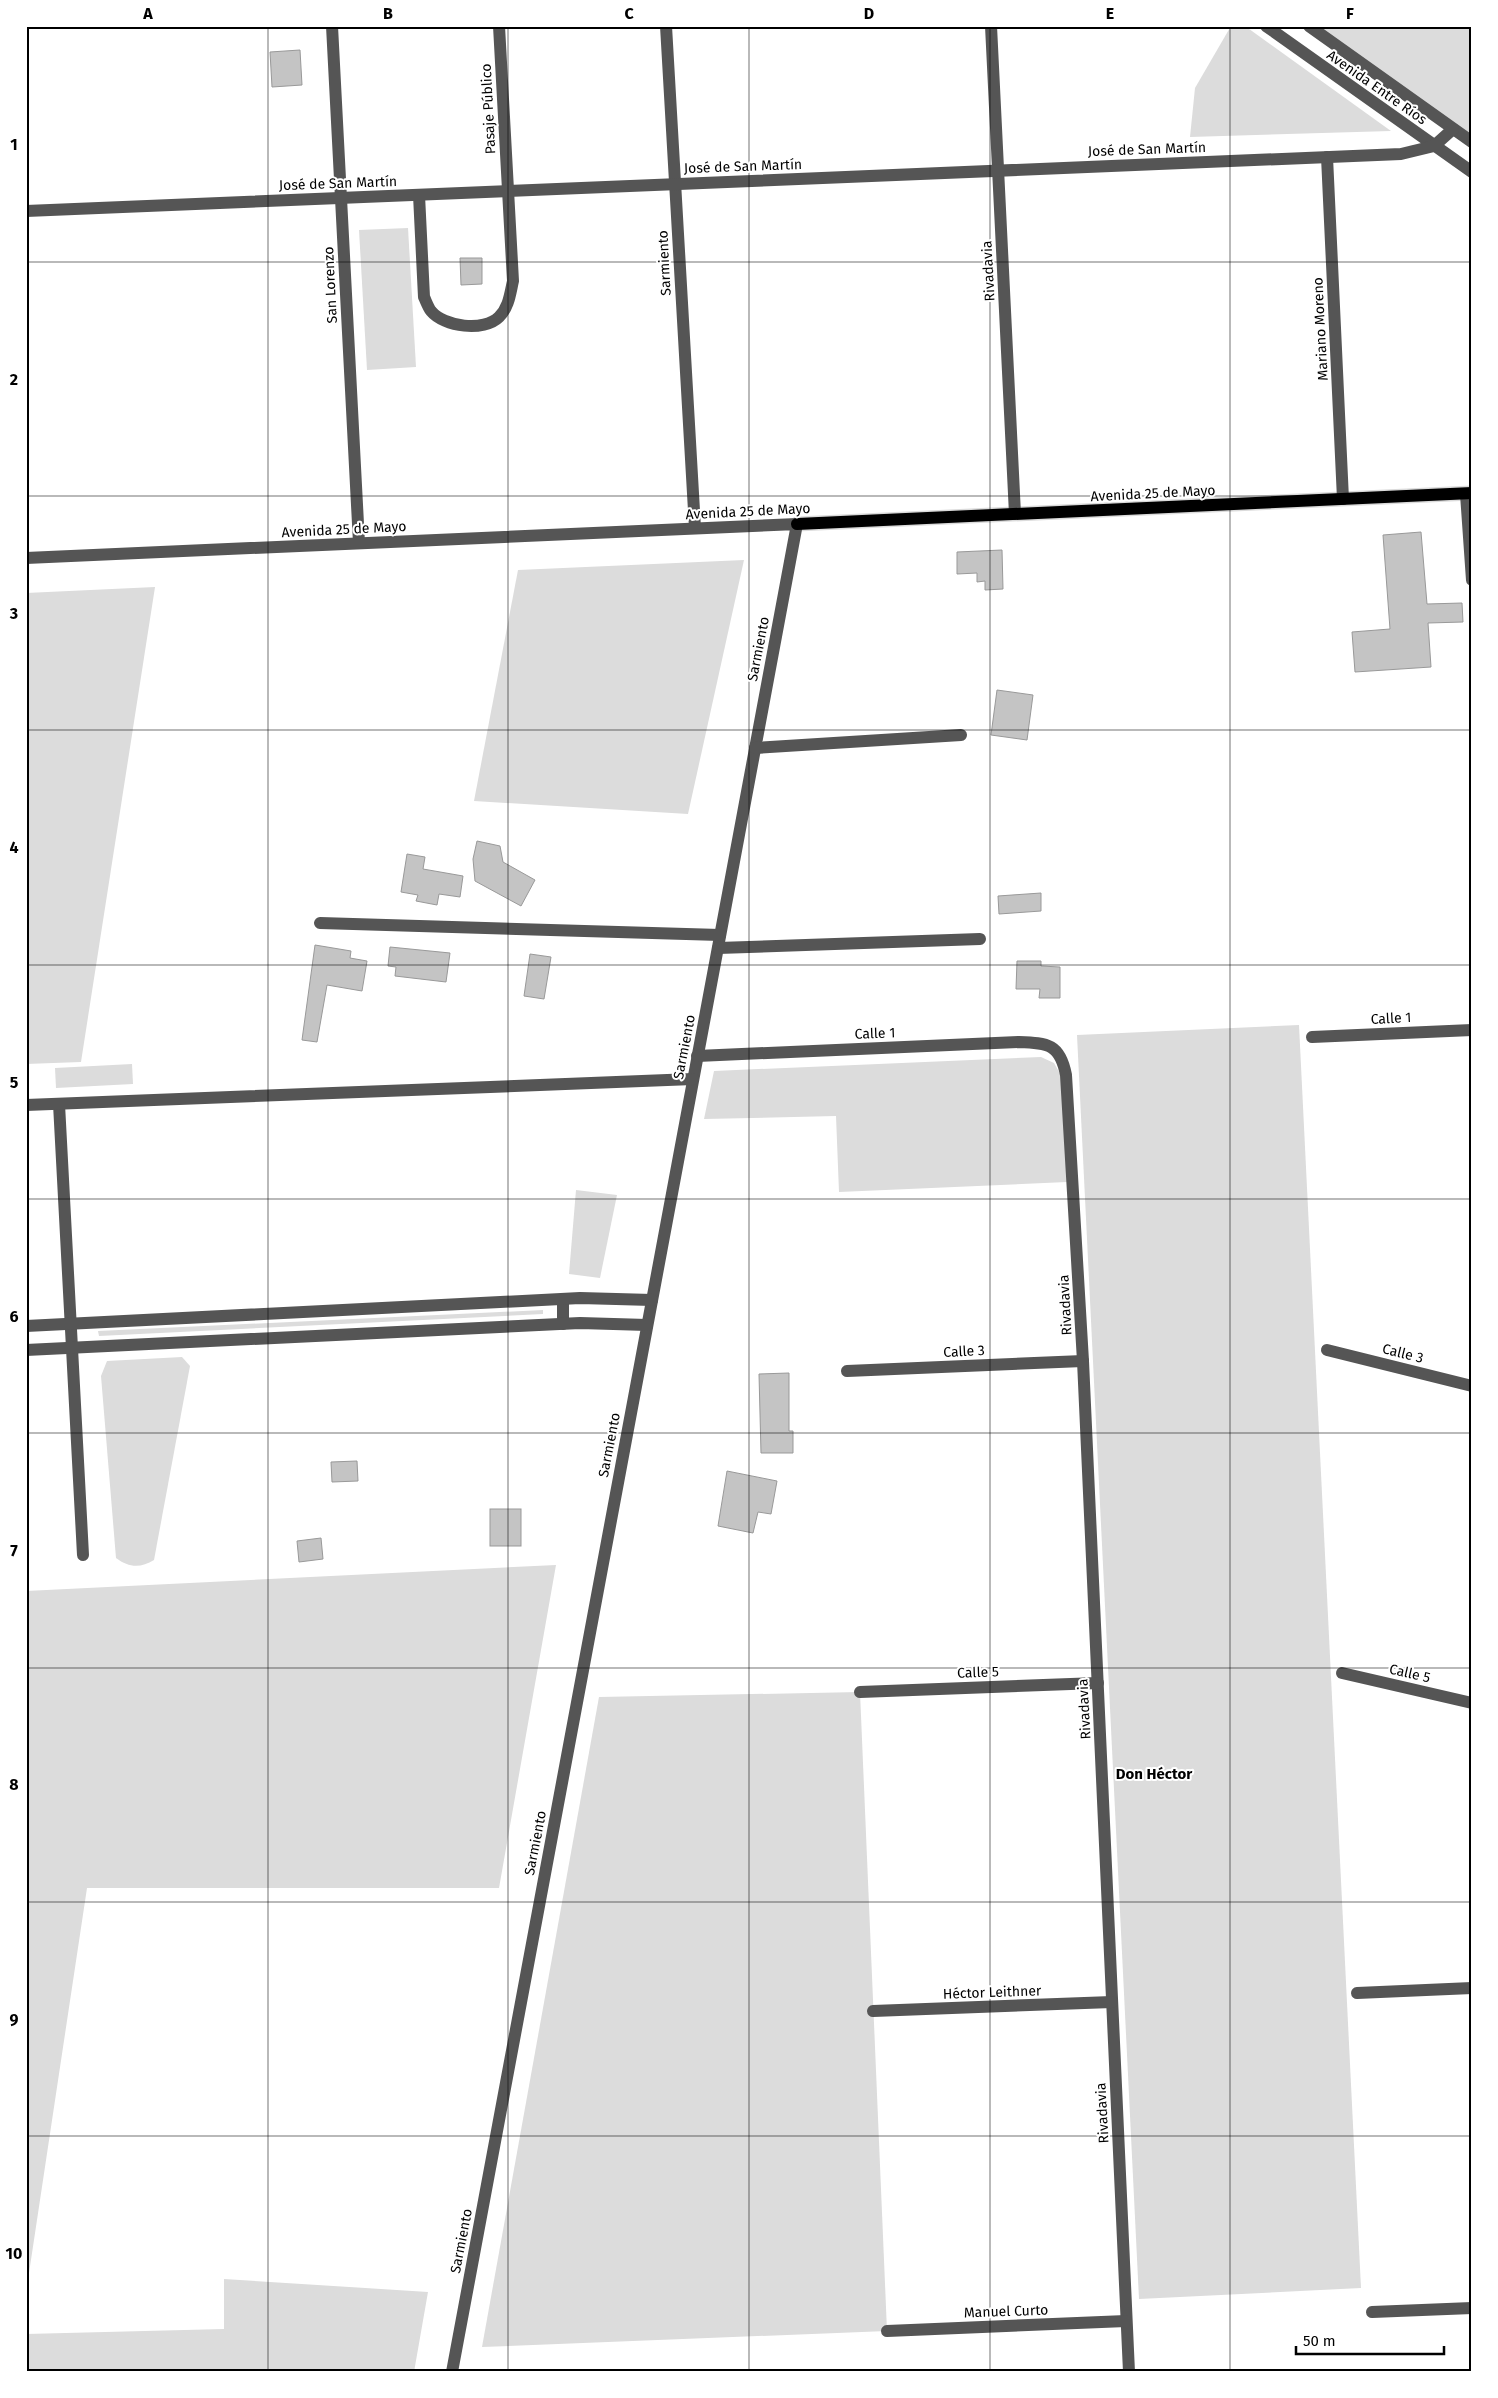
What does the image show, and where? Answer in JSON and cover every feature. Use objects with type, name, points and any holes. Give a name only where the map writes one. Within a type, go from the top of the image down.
[{"type":"main road","name":"Avenida 25 de Mayo","points":[[797,524],[1469,493]]},
{"type":"street","name":"San Lorenzo","points":[[332,26],[359,543]]},
{"type":"street","name":"Pasaje Público","points":[[420,194],[424,297],[431,311],[444,321],[462,326],[481,325],[498,318],[509,301],[513,281],[499,26]]},
{"type":"street","name":"Sarmiento","points":[[666,26],[695,528]]},
{"type":"street","name":"Rivadavia","points":[[991,26],[1015,514]]},
{"type":"street","name":"Avenida Entre Ríos","points":[[1266,26],[1472,172]]},
{"type":"street","name":"Avenida Entre Ríos","points":[[1309,26],[1472,142]]},
{"type":"street","name":"José de San Martín","points":[[26,211],[1400,154],[1434,146],[1453,129]]},
{"type":"street","name":"Mariano Moreno","points":[[1327,157],[1343,499]]},
{"type":"street","points":[[1469,493],[1472,580]]},
{"type":"street","name":"Sarmiento","points":[[452,2372],[797,524]]},
{"type":"street","name":"Avenida 25 de Mayo","points":[[26,558],[797,524]]},
{"type":"street","points":[[755,748],[961,735]]},
{"type":"street","points":[[320,923],[719,941],[980,939]]},
{"type":"street","name":"Calle 1","points":[[1312,1037],[1472,1030]]},
{"type":"street","name":"Calle 1","points":[[697,1056],[1019,1042],[1036,1043],[1054,1048]]},
{"type":"street","name":"Rivadavia","points":[[1054,1048],[1063,1059],[1066,1075],[1083,1361],[1129,2372]]},
{"type":"street","points":[[26,1105],[693,1079]]},
{"type":"street","points":[[59,1104],[83,1555]]},
{"type":"street","points":[[26,1326],[563,1299],[652,1300]]},
{"type":"street","points":[[563,1299],[563,1324]]},
{"type":"street","points":[[26,1350],[563,1324],[647,1325]]},
{"type":"street","name":"Calle 3","points":[[1327,1350],[1472,1386]]},
{"type":"street","name":"Calle 3","points":[[847,1371],[1083,1361]]},
{"type":"street","name":"Calle 5","points":[[1342,1673],[1472,1703]]},
{"type":"street","name":"Calle 5","points":[[860,1692],[1098,1682]]},
{"type":"street","points":[[1358,1993],[1472,1988]]},
{"type":"street","name":"Héctor Leithner","points":[[873,2012],[1112,2002]]},
{"type":"street","points":[[1372,2312],[1472,2308]]},
{"type":"street","name":"Manuel Curto","points":[[887,2331],[1126,2322]]},
{"type":"shaded area","points":[[1231,26],[1245,26],[1391,131],[1190,137],[1195,88]]},
{"type":"shaded area","points":[[1309,26],[1472,26],[1472,142]]},
{"type":"shaded area","points":[[408,228],[416,367],[367,370],[359,230]]},
{"type":"shaded area","points":[[744,560],[688,814],[474,801],[518,570]]},
{"type":"shaded area","points":[[155,587],[81,1062],[26,1064],[26,593]]},
{"type":"shaded area","points":[[1299,1025],[1361,2288],[1139,2299],[1077,1035]]},
{"type":"shaded area","points":[[1041,1057],[1054,1063],[1062,1077],[1067,1182],[839,1192],[836,1116],[704,1119],[714,1071]]},
{"type":"shaded area","points":[[132,1064],[133,1084],[56,1088],[55,1068]]},
{"type":"shaded area","points":[[576,1190],[617,1195],[600,1278],[569,1274]]},
{"type":"shaded area","points":[[543,1310],[543,1314],[99,1336],[98,1331]]},
{"type":"shaded area","points":[[182,1357],[190,1366],[154,1560],[140,1566],[126,1564],[116,1558],[101,1376],[107,1361]]},
{"type":"shaded area","points":[[556,1565],[499,1888],[87,1888],[26,2293],[26,1591]]},
{"type":"shaded area","points":[[860,1692],[887,2331],[482,2347],[599,1697]]},
{"type":"shaded area","points":[[224,2279],[428,2292],[414,2372],[26,2372],[26,2334],[224,2329]]},
{"type":"building","points":[[300,50],[302,85],[272,87],[270,52]]},
{"type":"building","points":[[460,258],[482,258],[482,284],[461,285]]},
{"type":"building","points":[[1421,532],[1427,604],[1462,603],[1463,622],[1428,623],[1431,667],[1355,672],[1352,632],[1390,629],[1383,535]]},
{"type":"building","points":[[1002,550],[1003,589],[985,590],[985,581],[977,582],[977,573],[957,574],[957,552]]},
{"type":"building","points":[[997,690],[1033,695],[1027,740],[991,735]]},
{"type":"building","points":[[477,841],[500,846],[503,862],[535,880],[521,906],[475,881],[473,859]]},
{"type":"building","points":[[407,854],[425,857],[423,869],[463,876],[460,897],[439,894],[437,905],[416,901],[418,895],[401,892]]},
{"type":"building","points":[[1041,893],[1041,911],[999,914],[998,896]]},
{"type":"building","points":[[315,945],[351,951],[350,958],[367,961],[362,991],[327,985],[317,1042],[302,1040]]},
{"type":"building","points":[[390,947],[450,953],[446,982],[395,976],[396,967],[388,966]]},
{"type":"building","points":[[530,954],[551,957],[544,999],[524,996]]},
{"type":"building","points":[[1017,961],[1041,961],[1041,966],[1060,967],[1060,998],[1039,998],[1040,989],[1016,989]]},
{"type":"building","points":[[789,1373],[789,1431],[793,1431],[793,1453],[761,1453],[759,1374]]},
{"type":"building","points":[[357,1461],[358,1481],[332,1482],[331,1462]]},
{"type":"building","points":[[727,1471],[777,1481],[771,1514],[758,1512],[753,1533],[718,1526]]},
{"type":"building","points":[[490,1509],[521,1509],[521,1546],[490,1546]]},
{"type":"building","points":[[321,1538],[323,1559],[299,1562],[297,1541]]},
{"type":"district","name":"Don Héctor","points":[[1154,1774]]}]
